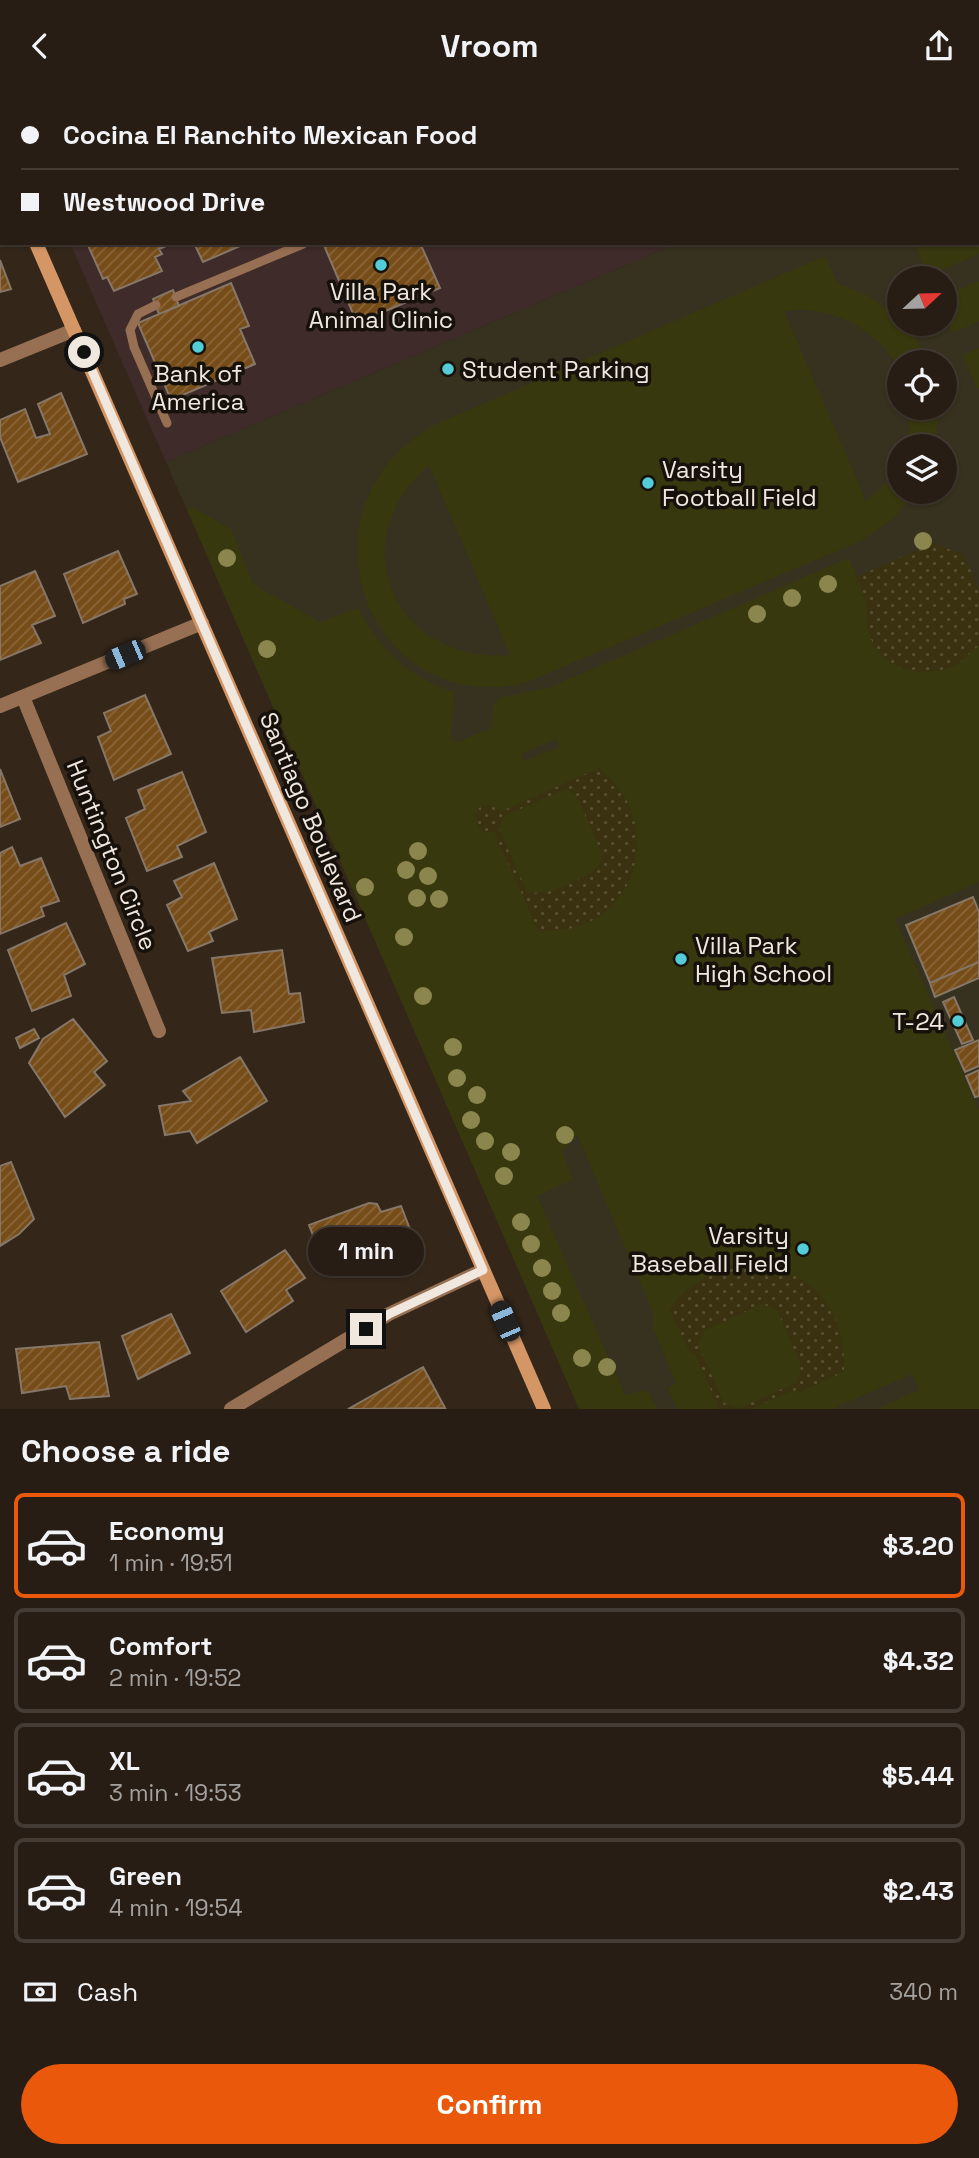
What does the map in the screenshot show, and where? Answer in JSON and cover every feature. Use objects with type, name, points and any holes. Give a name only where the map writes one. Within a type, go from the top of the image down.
[{"type":"street","name":"Santiago Boulevard","points":[[37,245],[544,1409]]},
{"type":"street","points":[[0,360],[74,330]]},
{"type":"street","points":[[0,706],[202,623]]},
{"type":"street","name":"Huntington Circle","points":[[23,697],[159,1031]]},
{"type":"street","points":[[231,1409],[250,1405],[389,1314],[483,1270]]},
{"type":"lane","points":[[176,297],[301,245]]},
{"type":"lane","points":[[156,306],[138,314],[130,330],[134,347],[167,423]]},
{"type":"shaded area","points":[[71,245],[673,245],[166,462]]},
{"type":"shaded area","name":"Villa Park High School","points":[[673,245],[979,245],[979,1409],[579,1409],[166,462]]},
{"type":"shaded area","points":[[915,245],[979,245],[979,254],[951,266],[924,266]]},
{"type":"shaded area","points":[[825,256],[838,284],[867,295],[887,309],[887,336],[913,336],[922,350],[887,352],[865,331],[835,316],[818,311],[784,311],[866,501],[887,482],[887,504],[906,504],[894,518],[863,540],[525,683],[470,686],[424,670],[389,639],[366,599],[357,553],[365,505],[390,461],[434,425]],"holes":[[[429,465],[510,655],[470,653],[436,640],[410,619],[393,592],[385,561],[388,528],[402,496]]]},
{"type":"shaded area","points":[[979,281],[979,321],[957,331],[957,290]]},
{"type":"shaded area","points":[[979,348],[979,388],[977,389],[963,355]]},
{"type":"shaded area","points":[[910,420],[937,420],[936,434],[908,434]]},
{"type":"shaded area","name":"Villa Park High School","points":[[192,507],[231,529],[253,584],[320,622],[358,608],[376,637],[397,660],[423,678],[454,692],[451,737],[455,743],[491,728],[493,705],[499,698],[550,687],[849,558],[857,577],[933,543],[964,555],[979,590],[979,882],[895,919],[979,1110],[979,1409],[876,1409],[919,1390],[912,1374],[832,1409],[677,1409],[668,1388],[676,1383],[653,1328],[653,1313],[577,1134],[562,1152],[573,1180],[537,1196],[625,1395],[647,1390],[658,1409],[579,1409],[187,509]],"holes":[[[556,739],[559,747],[524,761],[521,754]]]},
{"type":"sand","points":[[933,543],[964,555],[979,589],[979,646],[961,662],[941,670],[928,672],[904,669],[893,664],[875,647],[868,630],[866,603],[856,577]]},
{"type":"sand","points":[[599,768],[621,792],[634,819],[637,847],[632,874],[619,898],[598,917],[571,928],[538,930],[494,832],[485,832],[478,827],[476,814],[480,807],[488,804],[502,811]],"holes":[[[566,789],[576,795],[603,856],[599,864],[588,874],[562,887],[543,892],[527,892],[499,829],[504,816]]]},
{"type":"sand","points":[[742,1263],[786,1272],[819,1293],[839,1327],[844,1372],[800,1392],[795,1390],[752,1409],[716,1409],[718,1406],[695,1354],[690,1353],[669,1309],[693,1285]],"holes":[[[762,1304],[777,1310],[801,1365],[798,1382],[740,1408],[724,1403],[698,1345],[704,1331]]]},
{"type":"building","points":[[88,245],[168,245],[159,249],[162,254],[155,257],[162,271],[114,291],[107,277],[103,279]]},
{"type":"building","points":[[195,245],[242,245],[203,262]]},
{"type":"building","name":"Villa Park Animal Clinic","points":[[324,245],[421,245],[440,288],[357,323]]},
{"type":"building","points":[[0,260],[11,289],[0,292]]},
{"type":"building","name":"Bank of America","points":[[231,283],[249,326],[240,329],[255,364],[171,400],[138,323]]},
{"type":"building","points":[[173,290],[179,306],[159,314],[153,299]]},
{"type":"building","points":[[61,393],[87,454],[18,482],[0,437],[0,420],[25,409],[36,438],[50,434],[38,404]]},
{"type":"building","points":[[118,551],[137,594],[124,599],[125,604],[83,623],[64,574]]},
{"type":"building","points":[[35,571],[55,616],[32,625],[41,643],[0,660],[0,586]]},
{"type":"building","points":[[145,695],[171,754],[114,780],[98,737],[111,731],[104,713]]},
{"type":"building","points":[[0,769],[20,819],[0,827]]},
{"type":"building","points":[[182,772],[206,832],[177,846],[182,857],[147,871],[126,818],[145,809],[138,790]]},
{"type":"building","points":[[12,847],[20,866],[41,858],[59,901],[41,907],[44,916],[0,934],[0,853]]},
{"type":"building","points":[[214,863],[237,919],[209,932],[213,941],[188,951],[167,905],[182,897],[174,881]]},
{"type":"building","points":[[973,897],[979,912],[979,962],[930,983],[906,925]]},
{"type":"building","points":[[66,923],[85,964],[64,975],[71,996],[32,1011],[8,950]]},
{"type":"building","points":[[282,950],[289,994],[300,993],[304,1022],[254,1032],[251,1010],[222,1013],[212,958]]},
{"type":"building","points":[[979,962],[979,978],[935,997],[930,983]]},
{"type":"building","name":"T-24","points":[[954,997],[973,1040],[962,1044],[943,1002]]},
{"type":"building","points":[[73,1019],[107,1061],[94,1072],[105,1085],[65,1117],[29,1063],[43,1039]]},
{"type":"building","points":[[34,1029],[39,1038],[20,1048],[16,1038]]},
{"type":"building","points":[[979,1040],[979,1066],[965,1072],[955,1050]]},
{"type":"building","points":[[240,1057],[267,1101],[197,1143],[190,1131],[165,1135],[159,1106],[191,1101],[183,1091]]},
{"type":"building","points":[[979,1070],[979,1096],[975,1097],[966,1076]]},
{"type":"building","points":[[11,1162],[34,1219],[19,1234],[0,1246],[0,1166]]},
{"type":"building","points":[[369,1203],[377,1204],[381,1212],[401,1206],[411,1232],[359,1253],[362,1261],[328,1273],[309,1225]]},
{"type":"building","points":[[285,1250],[305,1278],[286,1290],[293,1301],[246,1332],[221,1291]]},
{"type":"building","points":[[171,1314],[190,1353],[138,1379],[122,1336]]},
{"type":"building","points":[[99,1342],[109,1396],[70,1399],[66,1386],[22,1393],[16,1349]]},
{"type":"building","points":[[423,1367],[445,1408],[348,1409]]},
{"type":"place","name":"Villa Park Animal Clinic","points":[[381,265]]},
{"type":"place","name":"Bank of America","points":[[198,347]]},
{"type":"place","name":"Student Parking","points":[[448,369]]},
{"type":"place","name":"Varsity Football Field","points":[[648,483]]},
{"type":"place","name":"Villa Park High School","points":[[681,959]]},
{"type":"place","name":"T-24","points":[[958,1021]]},
{"type":"place","name":"Varsity Baseball Field","points":[[803,1249]]},
{"type":"route","points":[[84,352],[483,1270],[389,1314],[366,1329]]}]
